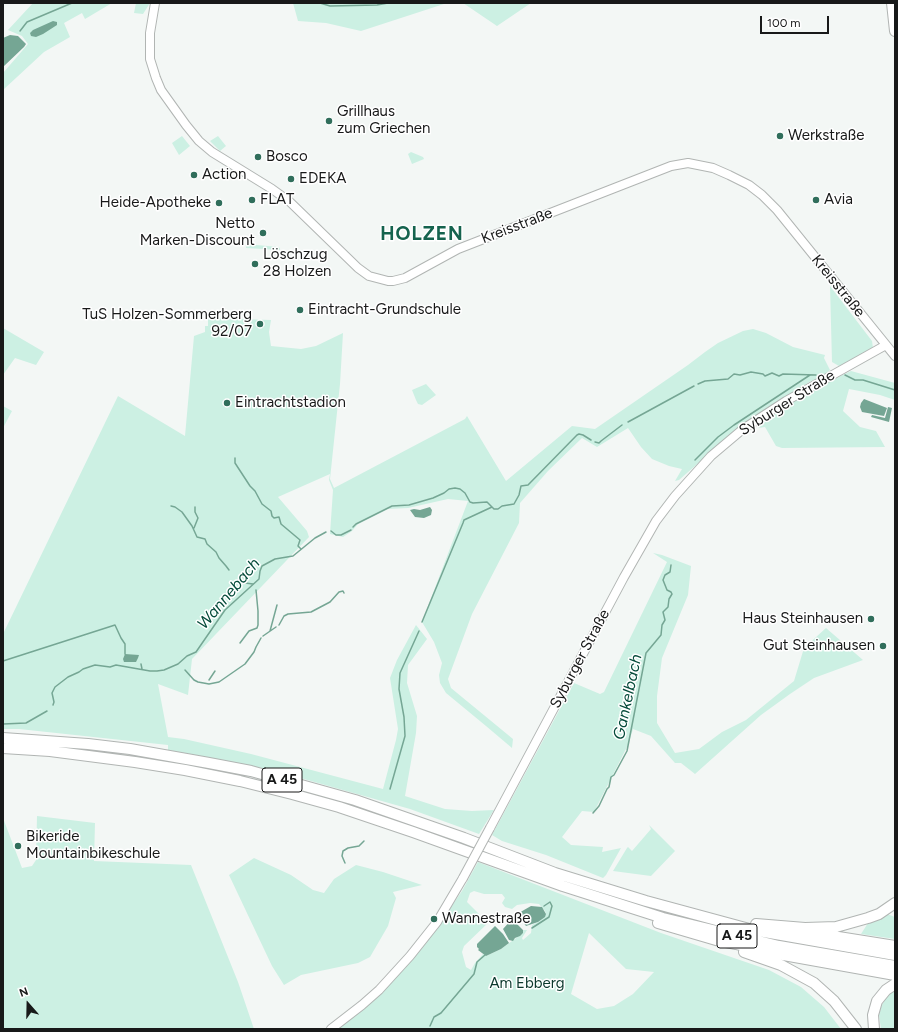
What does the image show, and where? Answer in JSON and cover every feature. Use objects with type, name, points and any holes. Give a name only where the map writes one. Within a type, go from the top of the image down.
[{"type":"highway","points":[[892,3],[895,31]]},
{"type":"highway","name":"A 45","points":[[3,738],[240,780],[292,794],[413,832],[563,886],[663,918],[779,946],[895,966]]},
{"type":"highway","name":"A 45","points":[[3,748],[50,746],[136,750],[250,771],[355,800],[504,853],[554,873],[682,911],[753,930],[895,955]]},
{"type":"highway","points":[[504,853],[545,864],[597,882],[682,908],[756,924],[895,946]]},
{"type":"highway","points":[[756,924],[805,928],[836,927],[879,914],[895,904]]},
{"type":"highway","points":[[630,908],[647,919],[716,940],[781,965],[803,976],[824,991],[834,1001],[856,1029]]},
{"type":"highway","points":[[716,940],[778,954],[895,975]]},
{"type":"highway","points":[[874,1029],[873,1015],[877,1001],[886,990],[895,984]]},
{"type":"main road","name":"Kreisstraße","points":[[155,3],[150,33],[150,59],[161,90],[198,141],[212,152],[272,189],[290,202],[358,268],[369,276],[388,281],[405,278],[458,249],[671,166],[688,163],[714,168],[748,185],[762,195],[777,210],[895,356]]},
{"type":"main road","name":"Syburger Straße","points":[[331,1029],[362,1006],[379,990],[410,956],[437,922],[463,878],[624,577],[656,521],[674,496],[711,456],[743,429],[792,398],[886,345]]},
{"type":"green space","points":[[33,3],[112,3],[85,19],[82,13],[64,23],[70,37],[44,52],[3,90],[3,73],[28,44],[22,36],[8,30]]},
{"type":"green space","points":[[136,3],[150,3],[143,14],[134,13]]},
{"type":"green space","points":[[293,3],[447,3],[361,31],[326,23],[298,21]]},
{"type":"green space","points":[[463,3],[531,3],[497,26]]},
{"type":"green space","points":[[182,136],[190,146],[179,155],[172,143]]},
{"type":"green space","points":[[218,136],[226,146],[220,151],[210,141]]},
{"type":"green space","points":[[411,152],[423,157],[424,159],[412,164],[408,154]]},
{"type":"green space","points":[[246,244],[278,247],[280,250],[246,248]]},
{"type":"green space","points":[[830,286],[872,341],[873,348],[839,366],[832,362]]},
{"type":"green space","points":[[208,318],[271,320],[269,332],[271,346],[301,349],[316,346],[343,333],[340,384],[330,479],[334,488],[465,419],[467,416],[506,481],[572,426],[595,429],[718,343],[743,331],[753,329],[766,333],[793,347],[825,355],[824,358],[830,370],[820,379],[811,381],[743,424],[679,480],[675,481],[682,469],[669,466],[652,459],[641,447],[628,428],[597,447],[582,438],[548,471],[520,503],[519,523],[472,614],[448,679],[451,688],[513,739],[512,748],[446,693],[440,683],[439,675],[442,663],[434,642],[422,622],[468,501],[448,499],[408,508],[388,509],[358,524],[352,531],[343,537],[330,534],[333,490],[329,480],[330,474],[278,497],[307,531],[309,537],[192,659],[188,695],[158,684],[168,737],[184,739],[251,754],[383,789],[398,729],[390,678],[397,660],[416,625],[427,639],[408,665],[407,683],[417,716],[416,733],[405,796],[445,809],[472,811],[494,810],[479,834],[410,809],[272,770],[168,750],[168,745],[19,729],[3,729],[3,634],[118,396],[185,436],[194,336],[205,332],[205,326],[208,326]]},
{"type":"green space","points":[[3,328],[44,352],[36,365],[15,358],[3,375]]},
{"type":"green space","points":[[851,371],[895,383],[895,400],[880,395],[849,389],[843,411],[860,427],[876,431],[885,447],[782,448],[776,446],[765,427],[758,428],[773,414],[824,384]]},
{"type":"green space","points":[[426,384],[436,395],[422,405],[418,404],[412,390]]},
{"type":"green space","points":[[3,406],[12,411],[3,428]]},
{"type":"green space","points":[[653,553],[691,566],[688,595],[662,658],[657,696],[657,723],[675,753],[699,749],[722,732],[746,720],[794,681],[804,648],[826,628],[863,660],[814,678],[790,694],[761,715],[695,774],[681,763],[675,763],[651,736],[633,729],[628,745],[594,812],[582,811],[562,837],[571,845],[603,847],[602,852],[621,848],[603,878],[546,855],[502,841],[492,835],[574,683],[600,694],[604,692],[667,562]]},
{"type":"green space","points":[[37,816],[95,823],[94,861],[191,865],[238,982],[254,1029],[3,1029],[3,818],[22,868],[32,866],[36,860]]},
{"type":"green space","points":[[649,825],[675,851],[651,876],[613,871],[627,848],[628,847],[632,851],[651,829]]},
{"type":"green space","points":[[254,858],[291,875],[313,890],[324,893],[334,879],[356,865],[422,885],[393,892],[396,898],[388,926],[370,957],[358,963],[301,975],[284,985],[272,966],[229,875]]},
{"type":"green space","name":"Am Ebberg","points":[[478,862],[661,933],[769,970],[801,987],[824,1007],[841,1029],[335,1029],[344,1022],[446,914],[462,891]],"holes":[[[474,891],[484,894],[502,894],[505,898],[502,903],[505,907],[512,909],[517,905],[530,903],[539,904],[546,914],[538,922],[532,925],[531,933],[523,940],[522,938],[527,930],[523,930],[523,933],[501,949],[486,956],[483,954],[471,970],[466,967],[462,952],[464,946],[488,923],[467,902],[470,893]],[[589,933],[626,969],[654,972],[633,994],[614,1006],[597,1009],[571,994]]]},
{"type":"green space","points":[[887,914],[895,917],[895,939],[861,934],[868,923]]},
{"type":"green space","points":[[895,989],[895,1029],[881,1029],[879,1015],[881,1007],[886,997]]},
{"type":"shaded area","points":[[53,21],[57,22],[57,25],[36,37],[31,36],[30,33],[33,30]]},
{"type":"shaded area","points":[[10,35],[18,36],[26,44],[3,67],[3,38]]},
{"type":"shaded area","points":[[864,399],[887,408],[884,416],[862,412],[860,407]]},
{"type":"shaded area","points":[[888,407],[892,408],[889,422],[871,417],[872,415],[885,418]]},
{"type":"shaded area","points":[[430,507],[432,510],[431,515],[424,518],[415,517],[410,510],[420,510]]},
{"type":"shaded area","points":[[125,654],[139,655],[136,662],[124,662],[123,659]]},
{"type":"shaded area","points":[[531,906],[542,907],[546,914],[545,917],[538,922],[526,926],[517,914]]},
{"type":"shaded area","points":[[512,919],[523,930],[523,933],[513,941],[509,940],[503,929]]},
{"type":"shaded area","points":[[495,926],[509,943],[501,949],[486,956],[478,950],[477,944]]},
{"type":"waterway","points":[[20,31],[27,22],[72,3]]},
{"type":"waterway","points":[[320,3],[330,6],[377,5],[388,3]]},
{"type":"waterway","name":"Wannebach","points":[[698,384],[705,381],[728,379],[734,374],[740,375],[751,372],[763,374],[765,376],[772,373],[779,376],[783,374],[816,375]]},
{"type":"waterway","name":"Gankelbach","points":[[695,460],[718,437],[734,425],[810,375]]},
{"type":"waterway","name":"Wannebach","points":[[845,375],[855,380],[863,380],[895,390]]},
{"type":"waterway","name":"Wannebach","points":[[628,422],[694,386]]},
{"type":"waterway","name":"Wannebach","points":[[595,442],[599,443],[622,425]]},
{"type":"waterway","name":"Wannebach","points":[[353,527],[356,524],[392,506],[409,505],[433,498],[449,489],[455,488],[460,489],[465,493],[470,502],[487,502],[494,509],[514,504],[519,495],[521,486],[528,485],[577,435],[583,435],[591,440]]},
{"type":"waterway","points":[[235,458],[235,463],[255,491],[262,504],[271,511],[274,518],[279,517],[281,524],[300,540],[298,546],[301,549]]},
{"type":"waterway","points":[[171,506],[182,512],[192,526],[197,537],[205,539],[207,544],[216,552],[229,570]]},
{"type":"waterway","points":[[194,528],[198,518],[195,512],[195,507]]},
{"type":"waterway","points":[[422,622],[464,520],[492,507]]},
{"type":"waterway","name":"Wannebach","points":[[331,531],[336,535],[341,535],[351,530]]},
{"type":"waterway","name":"Wannebach","points":[[53,705],[54,702],[52,693],[55,687],[68,677],[83,669],[95,665],[110,667],[116,665],[157,671],[164,670],[178,664],[187,656],[196,652],[225,610],[259,579],[262,566],[275,559],[293,556],[315,538],[326,532]]},
{"type":"waterway","name":"Gankelbach","points":[[593,813],[599,806],[609,787],[611,777],[614,775],[627,751],[646,653],[661,635],[662,625],[665,620],[663,612],[668,607],[669,599],[672,594],[667,590],[663,580],[665,575],[670,572],[671,565]]},
{"type":"waterway","name":"Wannebach","points":[[245,583],[253,584]]},
{"type":"waterway","points":[[240,643],[249,631],[257,628],[258,625],[256,590]]},
{"type":"waterway","points":[[279,625],[284,616],[288,614],[311,612],[330,602],[339,592],[343,591],[344,593]]},
{"type":"waterway","points":[[270,631],[277,605]]},
{"type":"waterway","points":[[3,661],[115,625],[125,644],[125,654]]},
{"type":"waterway","points":[[263,636],[276,627]]},
{"type":"waterway","points":[[390,789],[405,736],[404,717],[399,689],[400,673],[419,631]]},
{"type":"waterway","points":[[185,670],[194,680],[198,682],[209,684],[219,682],[245,664],[254,652],[261,638]]},
{"type":"waterway","name":"Wannebach","points":[[141,664],[142,669]]},
{"type":"waterway","points":[[209,680],[215,671]]},
{"type":"waterway","name":"Wannebach","points":[[3,724],[26,723],[47,711]]},
{"type":"waterway","points":[[345,863],[342,856],[343,851],[348,848],[359,846],[364,841]]},
{"type":"waterway","name":"Gankelbach","points":[[532,928],[549,917],[552,906],[550,902],[544,906]]},
{"type":"waterway","name":"Gankelbach","points":[[430,1026],[434,1017],[441,1013],[474,974],[477,962],[485,955]]},
{"type":"place","name":"Grillhaus zum Griechen","points":[[329,121]]},
{"type":"place","name":"Werkstraße","points":[[780,136]]},
{"type":"place","name":"Bosco","points":[[258,157]]},
{"type":"place","name":"Action","points":[[194,175]]},
{"type":"place","name":"EDEKA","points":[[291,179]]},
{"type":"place","name":"FLAT","points":[[252,200]]},
{"type":"place","name":"Avia","points":[[816,200]]},
{"type":"place","name":"Heide-Apotheke","points":[[219,203]]},
{"type":"place","name":"Netto Marken-Discount","points":[[263,233]]},
{"type":"place","name":"Löschzug 28 Holzen","points":[[255,264]]},
{"type":"place","name":"Eintracht-Grundschule","points":[[300,310]]},
{"type":"place","name":"TuS Holzen-Sommerberg 92/07","points":[[260,324]]},
{"type":"place","name":"Eintrachtstadion","points":[[227,403]]},
{"type":"place","name":"Haus Steinhausen","points":[[871,619]]},
{"type":"place","name":"Gut Steinhausen","points":[[883,646]]},
{"type":"place","name":"Bikeride Mountainbikeschule","points":[[18,846]]},
{"type":"place","name":"Wannestraße","points":[[434,919]]},
{"type":"district","name":"HOLZEN","points":[[422,234]]}]
